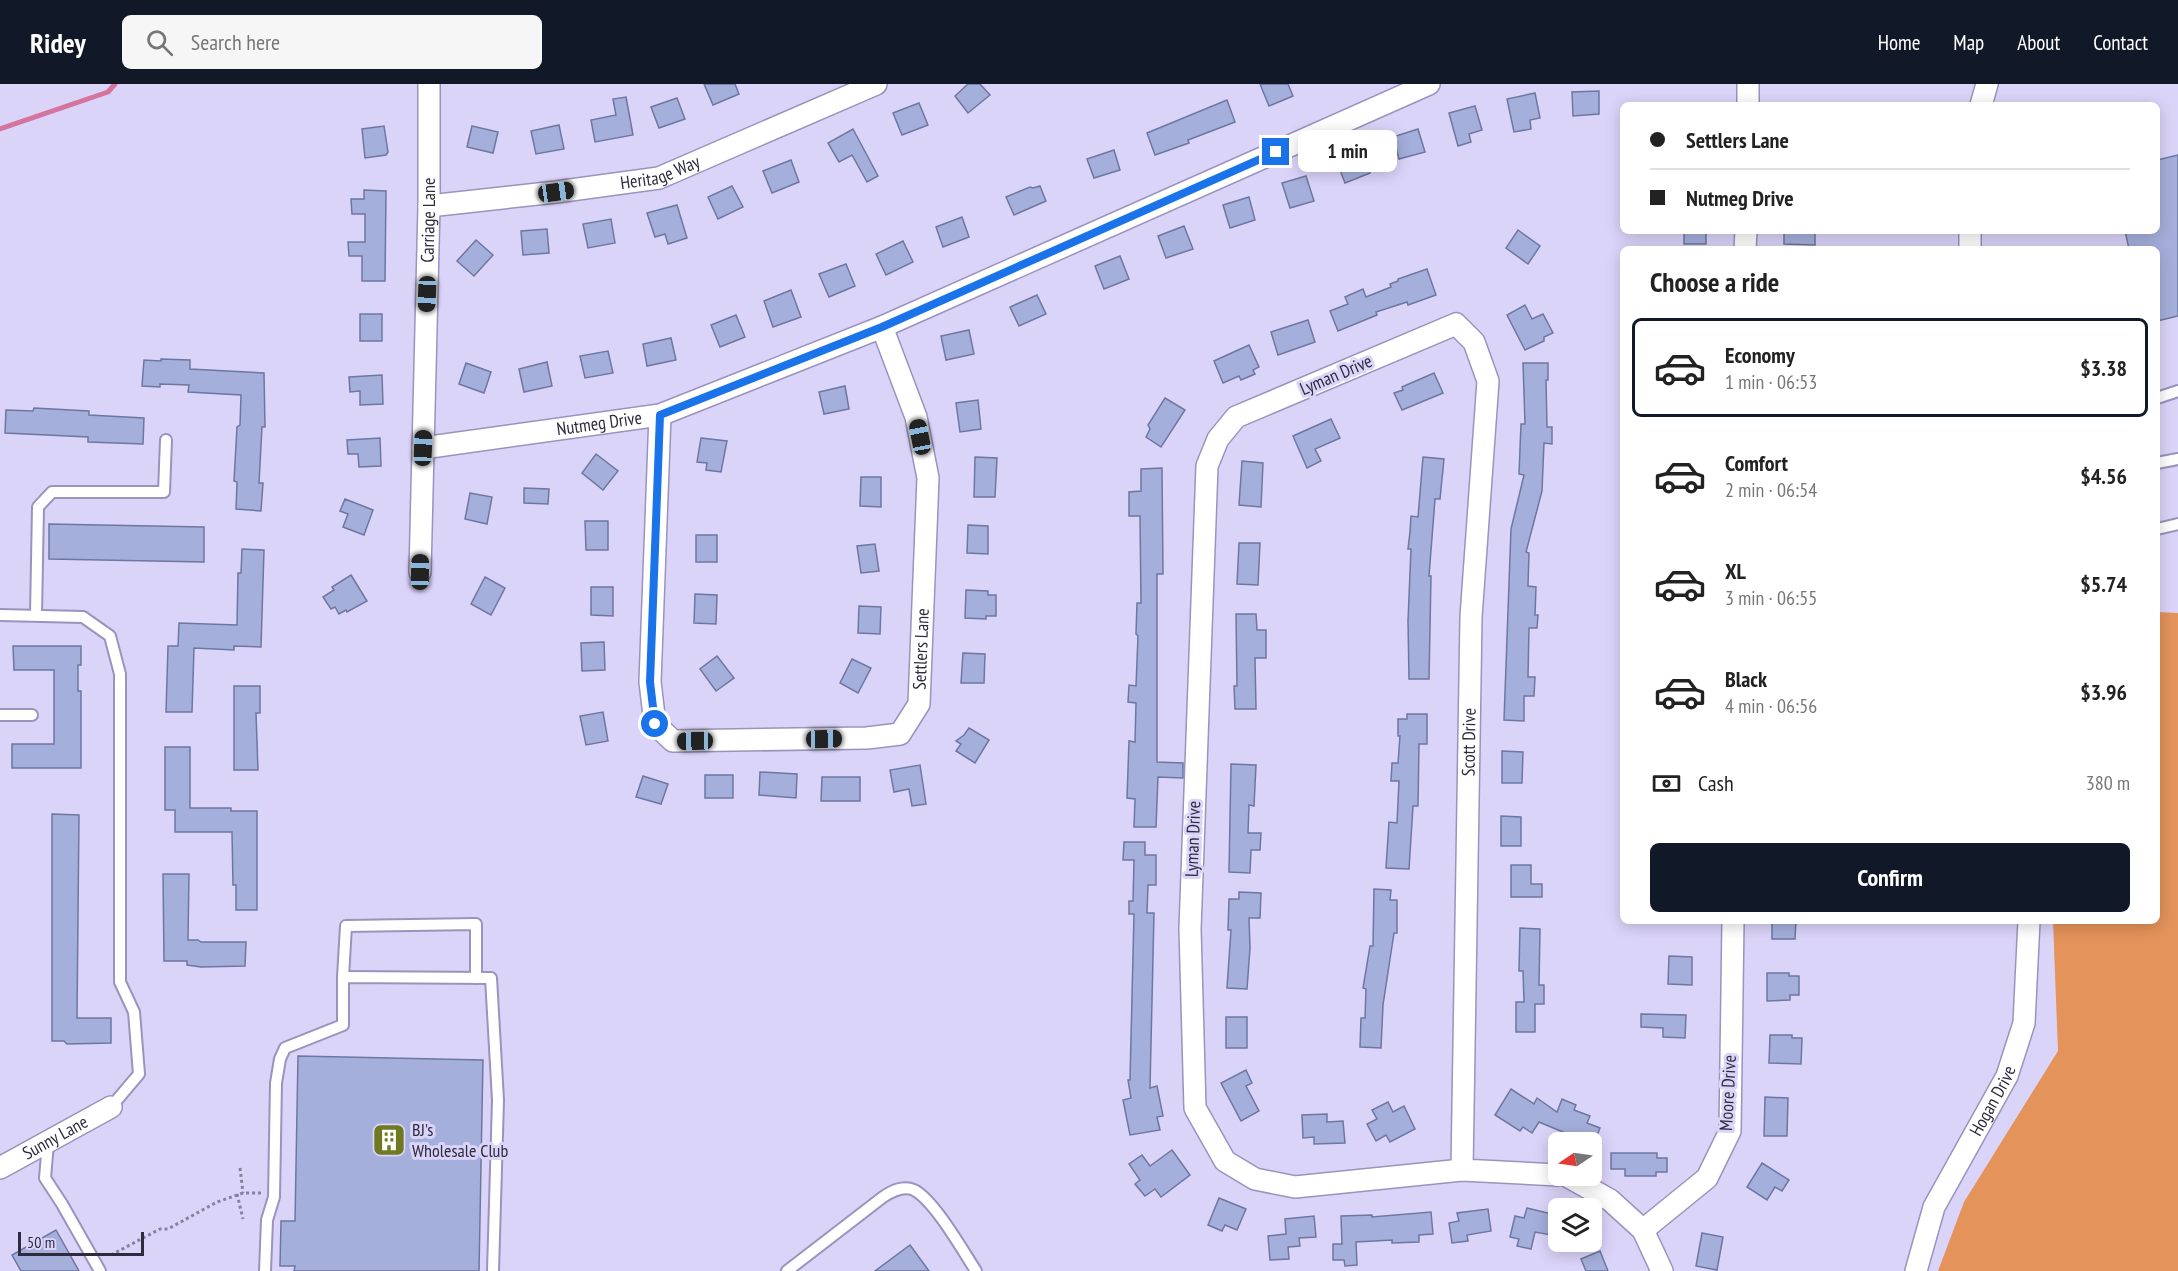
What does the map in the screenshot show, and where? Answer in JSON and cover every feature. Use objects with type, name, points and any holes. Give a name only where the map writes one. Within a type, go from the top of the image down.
[{"type":"street","name":"Carriage Lane","points":[[420,572],[429,206],[429,84]]},
{"type":"street","name":"Heritage Way","points":[[429,206],[659,178],[876,84]]},
{"type":"street","name":"Nutmeg Drive","points":[[423,448],[660,415],[882,327],[1429,84]]},
{"type":"street","points":[[1748,84],[1748,102]]},
{"type":"street","points":[[1982,102],[1987,84]]},
{"type":"street","name":"Lyman Drive","points":[[1456,324],[1236,417],[1218,439],[1207,466],[1190,929],[1195,1108],[1225,1161],[1255,1179],[1295,1187],[1462,1170],[1548,1174]]},
{"type":"street","name":"Scott Drive","points":[[1456,324],[1474,342],[1488,381],[1471,617],[1462,1170]]},
{"type":"street","name":"Settlers Lane","points":[[660,415],[650,682],[655,724],[673,741],[867,738],[900,734],[919,704],[928,478],[916,417],[882,327]]},
{"type":"street","name":"Moore Drive","points":[[1643,1230],[1707,1178],[1730,1131],[1733,924]]},
{"type":"street","name":"Hogan Drive","points":[[1916,1271],[1934,1207],[2007,1076],[2024,1023],[2029,924]]},
{"type":"street","name":"Sunny Lane","points":[[0,1168],[111,1107]]},
{"type":"street","points":[[1585,1186],[1610,1200],[1643,1230],[1662,1271]]},
{"type":"lane","points":[[2160,397],[2178,391]]},
{"type":"lane","points":[[36,615],[38,507],[52,492],[164,492],[166,440]]},
{"type":"lane","points":[[2160,462],[2178,459]]},
{"type":"lane","points":[[2160,528],[2178,524]]},
{"type":"lane","points":[[0,615],[83,617],[110,636],[120,674],[120,982],[134,1012],[139,1074],[111,1107]]},
{"type":"lane","points":[[0,715],[32,715]]},
{"type":"lane","points":[[265,1271],[267,1220],[274,1197],[276,1083],[280,1059],[285,1048],[343,1025],[346,926],[476,924],[476,978]]},
{"type":"lane","points":[[343,977],[491,978],[498,1100],[493,1271]]},
{"type":"lane","points":[[48,1143],[45,1178],[100,1271]]},
{"type":"lane","points":[[787,1271],[883,1197],[894,1190],[906,1188],[914,1190],[934,1210],[976,1271]]},
{"type":"path","points":[[240,1168],[243,1193]]},
{"type":"path","points":[[111,1255],[160,1229],[168,1229],[217,1202],[237,1194],[261,1193]]},
{"type":"path","points":[[237,1194],[243,1219]]},
{"type":"shaded area","points":[[2160,612],[2178,613],[2178,1271],[1938,1271],[1964,1202],[2058,1051],[2053,924],[2160,924]]},
{"type":"building","points":[[704,84],[735,84],[739,94],[713,105]]},
{"type":"building","points":[[968,84],[980,84],[990,95],[968,113],[955,96]]},
{"type":"building","points":[[1260,84],[1288,84],[1293,96],[1269,106]]},
{"type":"building","points":[[1599,91],[1599,114],[1573,116],[1572,92]]},
{"type":"building","points":[[1535,93],[1540,118],[1530,120],[1531,129],[1514,132],[1507,99]]},
{"type":"building","points":[[626,97],[633,135],[595,142],[591,120],[616,115],[613,99]]},
{"type":"building","points":[[677,98],[685,119],[659,128],[651,107]]},
{"type":"building","points":[[1227,100],[1235,122],[1188,140],[1189,143],[1155,155],[1147,133]]},
{"type":"building","points":[[919,103],[928,125],[902,135],[893,113]]},
{"type":"building","points":[[1475,106],[1482,130],[1469,134],[1471,142],[1458,146],[1449,113]]},
{"type":"building","points":[[559,125],[564,149],[536,154],[531,131]]},
{"type":"building","points":[[384,126],[388,152],[386,155],[365,158],[362,129]]},
{"type":"building","points":[[472,126],[498,132],[493,153],[467,147]]},
{"type":"building","points":[[853,129],[878,176],[867,182],[852,155],[839,162],[828,143]]},
{"type":"building","points":[[1418,129],[1425,152],[1399,159],[1393,137]]},
{"type":"building","points":[[1114,150],[1120,170],[1094,178],[1087,159]]},
{"type":"building","points":[[1362,152],[1370,173],[1345,183],[1337,162]]},
{"type":"building","points":[[2178,155],[2178,316],[2160,320],[2160,246],[2128,246],[2126,234],[2160,234],[2160,159]]},
{"type":"building","points":[[791,160],[799,182],[772,193],[763,171]]},
{"type":"building","points":[[1306,176],[1314,201],[1290,208],[1282,183]]},
{"type":"building","points":[[732,186],[743,207],[718,219],[708,197]]},
{"type":"building","points":[[1040,186],[1046,201],[1014,215],[1006,197],[1030,187]]},
{"type":"building","points":[[364,190],[386,191],[385,281],[362,281],[362,256],[349,256],[348,242],[365,242],[365,214],[352,214],[351,199],[364,199]]},
{"type":"building","points":[[1249,197],[1255,220],[1230,228],[1223,205]]},
{"type":"building","points":[[677,205],[687,238],[668,244],[665,234],[655,237],[647,213]]},
{"type":"building","points":[[962,217],[969,237],[943,247],[936,227]]},
{"type":"building","points":[[611,219],[615,243],[588,248],[583,224]]},
{"type":"building","points":[[1184,226],[1193,249],[1166,258],[1158,236]]},
{"type":"building","points":[[547,229],[549,253],[523,255],[521,231]]},
{"type":"building","points":[[1518,230],[1540,246],[1528,264],[1506,248]]},
{"type":"building","points":[[1684,234],[1706,234],[1706,244],[1684,244]]},
{"type":"building","points":[[1784,234],[1815,234],[1815,245],[1784,244]]},
{"type":"building","points":[[476,240],[493,255],[474,276],[457,261]]},
{"type":"building","points":[[903,241],[913,262],[886,275],[876,254]]},
{"type":"building","points":[[1120,256],[1129,279],[1104,289],[1095,266]]},
{"type":"building","points":[[846,264],[855,286],[829,297],[819,274]]},
{"type":"building","points":[[1427,269],[1436,295],[1408,305],[1407,302],[1376,312],[1377,315],[1338,331],[1330,311],[1348,304],[1345,297],[1363,289],[1366,297],[1391,287],[1390,284],[1398,279]]},
{"type":"building","points":[[791,290],[801,317],[773,327],[764,301]]},
{"type":"building","points":[[1037,295],[1046,314],[1019,326],[1010,307]]},
{"type":"building","points":[[1525,305],[1532,319],[1543,314],[1553,333],[1544,337],[1544,341],[1525,350],[1507,315]]},
{"type":"building","points":[[360,314],[382,314],[382,341],[360,341]]},
{"type":"building","points":[[736,315],[745,337],[720,347],[711,325]]},
{"type":"building","points":[[1308,320],[1315,342],[1278,355],[1271,332]]},
{"type":"building","points":[[969,330],[974,354],[946,360],[941,336]]},
{"type":"building","points":[[671,338],[676,360],[647,366],[643,344]]},
{"type":"building","points":[[1249,345],[1259,367],[1253,370],[1255,374],[1241,380],[1239,376],[1223,383],[1214,361]]},
{"type":"building","points":[[608,351],[613,373],[585,378],[580,356]]},
{"type":"building","points":[[161,359],[190,360],[190,369],[264,373],[265,427],[262,427],[259,483],[263,483],[261,511],[236,509],[237,482],[234,481],[241,395],[188,392],[189,385],[142,386],[144,360],[161,361]]},
{"type":"building","points":[[547,362],[552,386],[524,392],[519,369]]},
{"type":"building","points":[[466,363],[491,372],[484,393],[459,384]]},
{"type":"building","points":[[1523,363],[1548,363],[1547,427],[1552,427],[1552,444],[1544,443],[1542,491],[1526,552],[1529,553],[1528,586],[1536,587],[1535,615],[1538,615],[1537,628],[1529,628],[1528,677],[1535,677],[1534,696],[1524,696],[1524,721],[1504,720],[1511,529],[1524,475],[1519,474],[1521,424],[1525,424]]},
{"type":"building","points":[[1434,373],[1443,393],[1402,410],[1394,393]]},
{"type":"building","points":[[382,375],[383,404],[360,405],[360,391],[350,392],[349,377]]},
{"type":"building","points":[[845,386],[849,409],[824,414],[819,392]]},
{"type":"building","points":[[1165,398],[1185,410],[1161,447],[1146,437],[1150,429],[1148,425]]},
{"type":"building","points":[[978,400],[981,429],[960,432],[956,403]]},
{"type":"building","points":[[34,408],[89,411],[89,415],[144,418],[143,444],[88,442],[88,437],[5,433],[6,410],[33,411]]},
{"type":"building","points":[[1331,419],[1340,438],[1315,449],[1321,461],[1307,468],[1293,436]]},
{"type":"building","points":[[380,438],[381,466],[359,467],[358,454],[348,454],[347,440]]},
{"type":"building","points":[[701,438],[727,441],[721,472],[706,470],[707,463],[697,462]]},
{"type":"building","points":[[596,454],[618,471],[603,490],[582,473]]},
{"type":"building","points":[[975,457],[997,458],[995,497],[974,497]]},
{"type":"building","points":[[1423,457],[1444,459],[1440,499],[1435,499],[1429,576],[1431,576],[1429,679],[1409,679],[1408,621],[1411,549],[1408,549],[1411,516],[1418,517]]},
{"type":"building","points":[[1242,461],[1263,463],[1261,507],[1239,505]]},
{"type":"building","points":[[1162,468],[1163,574],[1157,574],[1157,762],[1183,763],[1183,778],[1158,777],[1156,827],[1134,827],[1135,799],[1127,798],[1129,741],[1135,742],[1136,703],[1128,702],[1129,685],[1136,686],[1137,603],[1141,603],[1140,516],[1129,516],[1129,492],[1141,491],[1141,469]]},
{"type":"building","points":[[861,477],[881,477],[881,507],[860,506]]},
{"type":"building","points":[[524,488],[549,489],[548,504],[524,503]]},
{"type":"building","points":[[470,493],[492,497],[487,524],[465,519]]},
{"type":"building","points":[[345,499],[373,510],[364,535],[343,527],[348,514],[340,511]]},
{"type":"building","points":[[585,521],[608,521],[608,550],[586,550]]},
{"type":"building","points":[[49,524],[204,527],[204,562],[49,559]]},
{"type":"building","points":[[968,525],[988,526],[988,554],[967,553]]},
{"type":"building","points":[[696,535],[717,535],[717,562],[696,562]]},
{"type":"building","points":[[1239,543],[1260,543],[1258,585],[1237,584]]},
{"type":"building","points":[[875,544],[879,571],[861,573],[857,546]]},
{"type":"building","points":[[242,549],[264,550],[261,647],[234,646],[234,650],[194,648],[192,712],[166,712],[168,646],[178,646],[179,623],[237,625],[238,573],[241,573]]},
{"type":"building","points":[[351,575],[367,601],[339,614],[335,607],[331,609],[323,597],[334,590],[332,587]]},
{"type":"building","points":[[485,577],[505,588],[491,615],[471,604]]},
{"type":"building","points":[[591,587],[613,587],[613,616],[591,615]]},
{"type":"building","points":[[966,590],[988,591],[988,595],[996,595],[996,616],[986,616],[986,619],[965,618]]},
{"type":"building","points":[[695,594],[717,595],[716,624],[694,623]]},
{"type":"building","points":[[859,606],[881,607],[880,634],[858,633]]},
{"type":"building","points":[[1236,614],[1256,614],[1257,630],[1266,630],[1266,658],[1255,658],[1256,709],[1235,709]]},
{"type":"building","points":[[604,642],[605,670],[582,671],[581,643]]},
{"type":"building","points":[[13,646],[81,646],[78,691],[81,691],[81,768],[12,768],[12,744],[54,744],[54,670],[14,670]]},
{"type":"building","points":[[963,653],[985,654],[984,683],[961,683]]},
{"type":"building","points":[[717,656],[734,678],[716,691],[700,669]]},
{"type":"building","points":[[852,659],[871,668],[858,693],[840,683]]},
{"type":"building","points":[[234,686],[260,686],[260,713],[256,713],[258,770],[234,770]]},
{"type":"building","points":[[603,712],[608,741],[586,745],[580,716]]},
{"type":"building","points":[[1407,714],[1427,714],[1427,744],[1419,744],[1418,806],[1413,806],[1409,869],[1386,868],[1389,822],[1397,823],[1399,781],[1391,781],[1392,763],[1398,763],[1400,736],[1398,736],[1398,719],[1407,719]]},
{"type":"building","points":[[969,728],[989,740],[975,763],[956,751],[961,744],[956,741]]},
{"type":"building","points":[[165,747],[190,747],[190,808],[231,808],[231,811],[257,811],[257,910],[236,910],[232,832],[175,832],[175,810],[165,810]]},
{"type":"building","points":[[1502,751],[1523,752],[1522,783],[1502,783]]},
{"type":"building","points":[[1231,764],[1256,765],[1254,806],[1249,805],[1248,833],[1261,833],[1260,850],[1251,850],[1250,873],[1229,872]]},
{"type":"building","points":[[920,765],[926,804],[912,806],[909,789],[894,792],[890,770]]},
{"type":"building","points":[[760,772],[797,774],[796,798],[759,795]]},
{"type":"building","points":[[705,775],[733,775],[733,798],[705,798]]},
{"type":"building","points":[[643,776],[668,784],[661,804],[636,797]]},
{"type":"building","points":[[822,777],[860,777],[860,801],[821,801]]},
{"type":"building","points":[[52,814],[79,815],[77,1018],[111,1018],[111,1043],[67,1044],[64,1041],[52,1041]]},
{"type":"building","points":[[1501,816],[1521,817],[1521,846],[1501,846]]},
{"type":"building","points":[[1124,842],[1145,842],[1145,855],[1156,855],[1156,885],[1148,885],[1147,913],[1154,913],[1150,1088],[1157,1086],[1163,1116],[1157,1117],[1160,1130],[1130,1135],[1123,1100],[1131,1098],[1128,1080],[1130,1080],[1134,914],[1129,914],[1129,901],[1133,901],[1134,860],[1123,860]]},
{"type":"building","points":[[1511,865],[1531,865],[1531,884],[1542,884],[1542,897],[1511,897]]},
{"type":"building","points":[[163,874],[189,874],[188,940],[246,942],[245,966],[201,967],[187,965],[187,961],[164,961]]},
{"type":"building","points":[[1374,889],[1391,890],[1390,900],[1397,900],[1397,933],[1394,933],[1383,1005],[1381,1048],[1360,1047],[1361,1018],[1365,1018],[1366,989],[1363,988],[1370,946],[1373,946]]},
{"type":"building","points":[[1239,892],[1261,893],[1260,918],[1249,918],[1250,948],[1247,989],[1227,988],[1231,930],[1228,930],[1229,899],[1239,899]]},
{"type":"building","points":[[1772,924],[1796,924],[1795,939],[1772,939]]},
{"type":"building","points":[[1520,928],[1540,929],[1539,985],[1544,985],[1544,1004],[1535,1004],[1535,1032],[1516,1032],[1516,1002],[1524,1002],[1523,971],[1519,971]]},
{"type":"building","points":[[1669,956],[1692,957],[1692,985],[1668,984]]},
{"type":"building","points":[[1767,973],[1789,973],[1789,976],[1799,976],[1799,995],[1790,995],[1790,1000],[1767,1001]]},
{"type":"building","points":[[1641,1014],[1686,1015],[1685,1038],[1663,1037],[1663,1028],[1641,1027]]},
{"type":"building","points":[[1226,1017],[1247,1017],[1247,1048],[1226,1048]]},
{"type":"building","points":[[1770,1035],[1792,1035],[1792,1038],[1802,1038],[1801,1064],[1769,1063]]},
{"type":"building","name":"BJ's Wholesale Club","points":[[298,1056],[483,1060],[479,1271],[294,1271],[295,1266],[280,1266],[281,1221],[295,1221]]},
{"type":"building","points":[[1246,1070],[1252,1083],[1246,1086],[1259,1111],[1241,1121],[1221,1083]]},
{"type":"building","points":[[1511,1089],[1534,1104],[1537,1098],[1557,1112],[1562,1099],[1576,1105],[1574,1110],[1590,1116],[1587,1123],[1600,1128],[1598,1132],[1563,1132],[1539,1122],[1532,1133],[1523,1127],[1520,1131],[1495,1115]]},
{"type":"building","points":[[1765,1097],[1788,1098],[1787,1136],[1764,1136]]},
{"type":"building","points":[[1388,1102],[1393,1112],[1404,1106],[1415,1129],[1390,1142],[1386,1135],[1376,1141],[1367,1124],[1377,1119],[1372,1110]]},
{"type":"building","points":[[1327,1114],[1327,1122],[1343,1121],[1345,1143],[1314,1144],[1314,1137],[1303,1138],[1302,1115]]},
{"type":"building","points":[[1172,1150],[1190,1175],[1161,1197],[1155,1189],[1145,1196],[1135,1184],[1140,1180],[1129,1164],[1142,1155],[1150,1166]]},
{"type":"building","points":[[1611,1153],[1657,1153],[1657,1158],[1667,1158],[1667,1172],[1656,1172],[1656,1176],[1625,1176],[1625,1169],[1611,1169]]},
{"type":"building","points":[[1762,1163],[1789,1180],[1782,1191],[1775,1187],[1767,1200],[1747,1187]]},
{"type":"building","points":[[1219,1198],[1246,1209],[1237,1230],[1225,1225],[1222,1231],[1208,1225]]},
{"type":"building","points":[[1527,1208],[1548,1213],[1548,1234],[1535,1232],[1531,1249],[1517,1246],[1519,1239],[1510,1237],[1515,1216],[1524,1218]]},
{"type":"building","points":[[1488,1209],[1491,1231],[1467,1235],[1468,1241],[1452,1243],[1449,1223],[1459,1221],[1457,1213]]},
{"type":"building","points":[[1431,1212],[1433,1234],[1419,1235],[1419,1242],[1392,1243],[1392,1240],[1356,1242],[1357,1265],[1345,1266],[1344,1260],[1333,1260],[1333,1244],[1342,1244],[1341,1216],[1372,1215],[1372,1217]]},
{"type":"building","points":[[1314,1216],[1316,1237],[1299,1238],[1300,1246],[1288,1247],[1289,1259],[1270,1260],[1268,1236],[1286,1234],[1285,1219]]},
{"type":"building","points":[[56,1230],[79,1271],[21,1271],[12,1255]]},
{"type":"building","points":[[1702,1233],[1723,1237],[1717,1270],[1696,1266]]},
{"type":"building","points":[[910,1245],[929,1271],[875,1271]]},
{"type":"building","points":[[1600,1252],[1608,1271],[1586,1271],[1581,1259]]},
{"type":"waterway","points":[[0,129],[108,92],[115,84]]},
{"type":"place","name":"BJ's Wholesale Club","points":[[389,1140]]},
{"type":"route","points":[[655,724],[650,682],[660,415],[882,327],[1276,152]]}]
